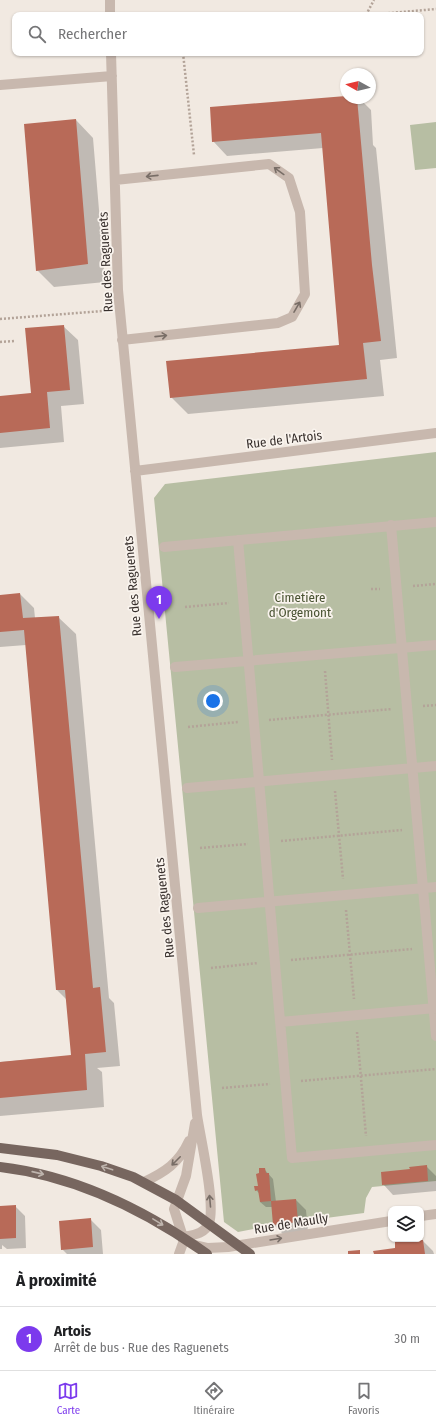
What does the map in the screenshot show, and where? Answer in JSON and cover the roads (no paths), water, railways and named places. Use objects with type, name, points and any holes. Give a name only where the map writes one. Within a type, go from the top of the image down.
[{"type":"main road","points":[[0,1148],[57,1154],[101,1166],[144,1182],[176,1200],[250,1254]]},
{"type":"main road","points":[[0,1167],[40,1174],[77,1184],[105,1194],[154,1219],[207,1254]]},
{"type":"street","points":[[110,0],[110,12]]},
{"type":"street","name":"Rue des Raguenets","points":[[111,56],[118,290],[122,340],[197,1114],[209,1189],[211,1211],[209,1224]]},
{"type":"street","points":[[0,85],[112,76]]},
{"type":"street","points":[[115,180],[268,164],[289,178],[300,212],[304,294],[292,316],[278,323],[122,340]]},
{"type":"street","name":"Rue de l'Artois","points":[[135,471],[436,433]]},
{"type":"street","points":[[164,546],[436,522]]},
{"type":"street","points":[[391,525],[428,948],[435,1008],[436,1036]]},
{"type":"street","points":[[238,540],[292,1158],[436,1145]]},
{"type":"street","points":[[175,667],[436,645]]},
{"type":"street","points":[[187,788],[436,766]]},
{"type":"street","points":[[198,908],[436,887]]},
{"type":"street","points":[[280,1022],[435,1008]]},
{"type":"street","name":"Rue des Raguenets","points":[[176,1200],[186,1176],[197,1114]]},
{"type":"street","name":"Rue des Raguenets","points":[[144,1182],[168,1169],[180,1158],[194,1128]]},
{"type":"street","points":[[176,1200],[174,1209],[183,1237],[183,1243],[179,1254]]},
{"type":"street","points":[[424,1216],[436,1214]]},
{"type":"street","name":"Rue de Maully","points":[[195,1245],[215,1248],[388,1221]]},
{"type":"street","points":[[183,1237],[198,1234],[209,1224]]},
{"type":"place","name":"Artois","points":[[159,619]]},
{"type":"park label","name":"Cimetière d'Orgemont","points":[[300,604]]}]
